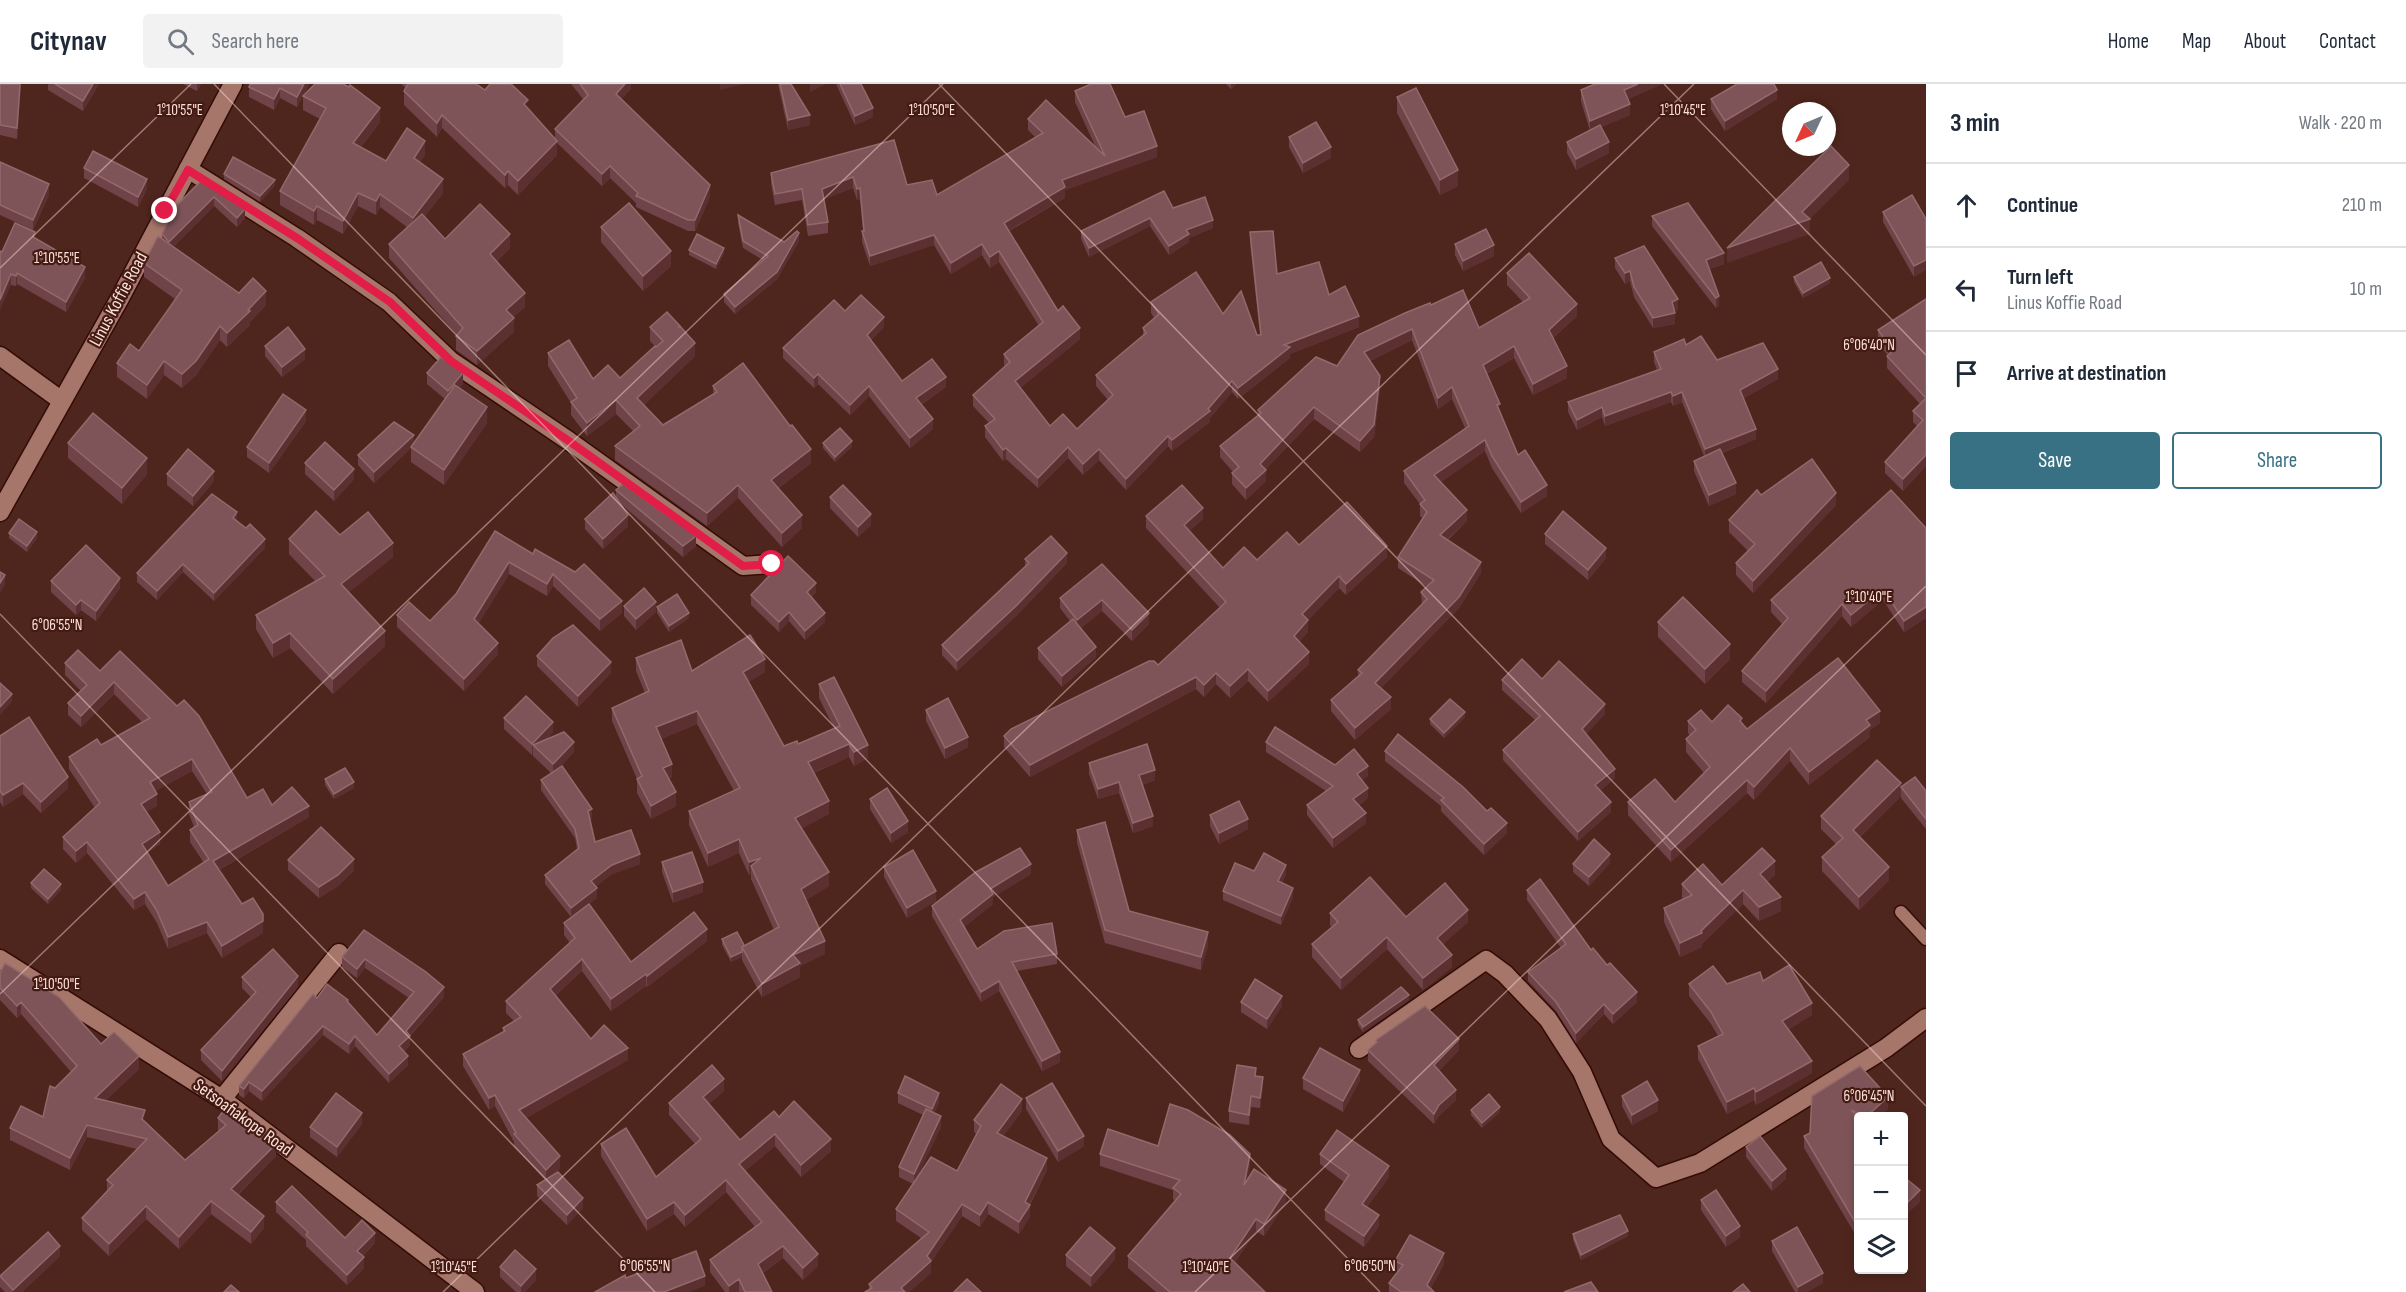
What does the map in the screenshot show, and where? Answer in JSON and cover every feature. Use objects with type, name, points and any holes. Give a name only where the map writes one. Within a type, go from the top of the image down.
[{"type":"street","name":"Linus Koffie Road","points":[[0,512],[120,298],[233,84]]},
{"type":"street","points":[[188,170],[297,238],[390,302],[451,361],[569,441],[743,566],[772,564]]},
{"type":"street","points":[[0,356],[62,401]]},
{"type":"street","points":[[222,1099],[339,953]]},
{"type":"street","name":"Setsoafiakope Road","points":[[0,959],[222,1099],[475,1292]]},
{"type":"street","points":[[1359,1049],[1486,960],[1505,974],[1548,1019],[1582,1072],[1611,1139],[1656,1178],[1700,1162],[1886,1048],[1926,1018]]},
{"type":"lane","points":[[1901,912],[1926,939]]},
{"type":"building","points":[[0,84],[20,84],[17,128],[0,125]]},
{"type":"building","points":[[55,84],[93,84],[83,101]]},
{"type":"building","points":[[250,84],[304,84],[297,97],[280,88],[274,99],[249,87]]},
{"type":"building","points":[[315,84],[343,84],[349,87],[350,85],[380,108],[353,143],[386,161],[407,128],[425,141],[414,158],[443,179],[413,218],[380,194],[376,201],[358,193],[343,221],[317,206],[314,211],[280,191],[326,108],[303,96]]},
{"type":"building","points":[[408,84],[476,84],[485,90],[490,84],[511,84],[528,100],[524,104],[557,141],[518,181],[508,171],[505,175],[442,115],[437,123],[404,91]]},
{"type":"building","points":[[580,84],[625,84],[616,94],[710,185],[695,220],[688,220],[636,196],[638,193],[610,166],[602,174],[555,129],[588,95]]},
{"type":"building","points":[[780,84],[791,84],[810,115],[788,120]]},
{"type":"building","points":[[840,84],[861,84],[873,108],[855,116]]},
{"type":"building","points":[[1091,84],[1110,84],[1125,117],[1144,111],[1157,146],[1062,180],[1065,187],[1004,223],[1058,311],[1063,306],[1080,328],[1015,381],[1050,426],[1063,414],[1077,429],[1113,395],[1096,375],[1146,333],[1143,328],[1159,314],[1151,302],[1196,272],[1223,314],[1241,291],[1257,335],[1261,335],[1250,232],[1273,231],[1277,274],[1319,262],[1329,295],[1345,286],[1359,316],[1284,345],[1290,347],[1238,388],[1232,381],[1208,409],[1210,411],[1172,440],[1168,436],[1126,479],[1099,449],[1083,464],[1068,447],[1038,478],[1006,448],[1003,450],[985,426],[995,419],[973,395],[1010,362],[1004,354],[1043,322],[999,251],[990,257],[982,244],[951,263],[934,235],[870,256],[862,231],[864,231],[860,188],[857,189],[853,177],[822,189],[828,222],[808,225],[802,189],[775,194],[771,173],[894,140],[907,185],[932,180],[937,195],[1043,133],[1028,119],[1046,100],[1105,156],[1075,91]]},
{"type":"building","points":[[1595,84],[1638,84],[1624,90],[1630,104],[1590,121],[1581,90]]},
{"type":"building","points":[[1737,84],[1774,84],[1777,90],[1725,121],[1711,99]]},
{"type":"building","points":[[1416,88],[1458,170],[1440,180],[1397,97]]},
{"type":"building","points":[[1316,122],[1331,147],[1303,163],[1289,137]]},
{"type":"building","points":[[1600,125],[1609,142],[1576,159],[1567,142]]},
{"type":"building","points":[[93,151],[147,179],[138,197],[84,168]]},
{"type":"building","points":[[1836,151],[1849,165],[1802,212],[1810,219],[1727,248],[1821,156],[1836,156]]},
{"type":"building","points":[[233,157],[275,180],[260,196],[224,174]]},
{"type":"building","points":[[0,162],[49,184],[33,220],[0,205]]},
{"type":"building","points":[[201,181],[245,209],[237,218],[214,197],[169,242],[162,234],[176,206]]},
{"type":"building","points":[[1164,191],[1173,208],[1205,197],[1213,220],[1186,230],[1189,234],[1169,246],[1150,218],[1089,248],[1081,231]]},
{"type":"building","points":[[1912,195],[1926,219],[1926,260],[1914,266],[1883,212]]},
{"type":"building","points":[[629,203],[671,251],[643,276],[601,227]]},
{"type":"building","points":[[1688,203],[1724,253],[1706,260],[1719,296],[1716,298],[1652,216]]},
{"type":"building","points":[[480,204],[510,234],[490,254],[525,293],[506,310],[514,318],[477,351],[456,336],[463,328],[389,244],[422,214],[445,239]]},
{"type":"building","points":[[738,215],[784,242],[797,231],[799,233],[777,272],[735,307],[724,294],[768,256],[743,241]]},
{"type":"building","points":[[15,223],[35,232],[33,237],[85,267],[66,302],[17,273],[16,276],[11,274],[0,300],[0,251],[2,252]]},
{"type":"building","points":[[1486,229],[1494,245],[1463,261],[1455,244]]},
{"type":"building","points":[[697,234],[724,248],[716,264],[689,250]]},
{"type":"building","points":[[158,236],[239,293],[253,278],[266,291],[248,310],[250,311],[227,333],[220,326],[196,361],[182,374],[164,361],[147,385],[117,363],[130,344],[139,351],[182,290],[144,263]]},
{"type":"building","points":[[1644,246],[1678,299],[1672,302],[1675,313],[1653,318],[1634,287],[1630,271],[1625,273],[1615,258]]},
{"type":"building","points":[[1529,253],[1577,304],[1549,330],[1567,366],[1533,384],[1514,346],[1483,365],[1518,455],[1525,450],[1547,485],[1521,502],[1492,456],[1485,440],[1434,475],[1467,510],[1440,535],[1481,562],[1459,597],[1375,683],[1391,697],[1355,728],[1331,700],[1362,673],[1358,670],[1427,599],[1421,592],[1434,580],[1398,557],[1427,512],[1420,504],[1425,500],[1404,471],[1469,426],[1452,387],[1438,398],[1412,329],[1364,352],[1380,376],[1374,425],[1360,441],[1314,407],[1260,464],[1266,470],[1246,488],[1232,473],[1239,467],[1220,446],[1261,413],[1258,410],[1316,357],[1337,366],[1358,335],[1463,290],[1479,328],[1530,298],[1507,273]]},
{"type":"building","points":[[1821,262],[1830,278],[1803,293],[1794,277]]},
{"type":"building","points":[[861,295],[884,317],[867,335],[902,381],[932,359],[946,377],[916,398],[933,419],[910,438],[869,386],[850,405],[818,374],[814,378],[783,348],[834,300],[845,311]]},
{"type":"building","points":[[1926,299],[1926,398],[1887,356],[1893,351],[1878,330]]},
{"type":"building","points":[[667,312],[695,343],[637,398],[663,425],[717,392],[713,386],[743,363],[790,426],[792,425],[811,449],[771,480],[802,515],[782,533],[738,485],[707,513],[615,446],[640,426],[616,400],[587,423],[571,402],[577,398],[548,353],[569,340],[593,379],[608,365],[620,378],[663,341],[650,327]]},
{"type":"building","points":[[288,327],[305,349],[282,367],[265,346]]},
{"type":"building","points":[[1701,336],[1717,360],[1763,343],[1778,369],[1740,390],[1756,429],[1705,449],[1682,392],[1673,396],[1671,392],[1605,416],[1602,407],[1577,420],[1568,402],[1661,369],[1654,352],[1684,339],[1686,345]]},
{"type":"building","points":[[441,357],[463,373],[448,391],[427,373]]},
{"type":"building","points":[[455,385],[487,407],[444,470],[411,447]]},
{"type":"building","points":[[283,394],[306,410],[269,463],[247,447]]},
{"type":"building","points":[[1926,398],[1926,455],[1903,479],[1885,462],[1923,420],[1913,411]]},
{"type":"building","points":[[93,413],[147,458],[122,488],[68,443]]},
{"type":"building","points":[[394,422],[414,435],[374,472],[358,455]]},
{"type":"building","points":[[840,428],[852,441],[835,457],[823,443]]},
{"type":"building","points":[[325,442],[354,469],[334,490],[305,463]]},
{"type":"building","points":[[188,449],[214,471],[193,496],[167,474]]},
{"type":"building","points":[[1720,449],[1736,483],[1709,495],[1694,461]]},
{"type":"building","points":[[1812,459],[1836,493],[1753,581],[1736,563],[1755,544],[1729,520],[1757,490],[1761,495]]},
{"type":"building","points":[[623,484],[696,536],[683,546],[616,490]]},
{"type":"building","points":[[843,485],[871,514],[858,527],[830,497]]},
{"type":"building","points":[[1182,485],[1203,508],[1184,525],[1223,568],[1244,547],[1257,560],[1287,532],[1299,545],[1347,502],[1387,546],[1346,584],[1339,576],[1302,614],[1308,620],[1294,636],[1309,652],[1268,691],[1248,669],[1230,686],[1216,673],[1204,685],[1196,677],[1030,765],[1004,736],[1011,729],[1149,661],[1154,661],[1158,665],[1226,602],[1146,516]]},
{"type":"building","points":[[1891,490],[1926,528],[1926,607],[1904,621],[1883,589],[1851,615],[1842,604],[1766,691],[1742,671],[1788,618],[1771,600]]},
{"type":"building","points":[[613,493],[628,515],[603,539],[585,519]]},
{"type":"building","points":[[212,494],[237,512],[233,518],[246,528],[250,524],[265,539],[214,593],[183,564],[157,591],[137,573]]},
{"type":"building","points":[[316,511],[340,535],[368,512],[393,543],[341,584],[385,631],[333,679],[290,633],[273,643],[256,615],[325,576],[289,539]]},
{"type":"building","points":[[1563,511],[1606,548],[1588,570],[1545,534]]},
{"type":"building","points":[[19,519],[37,532],[27,546],[9,533]]},
{"type":"building","points":[[495,531],[533,554],[535,549],[575,572],[584,564],[622,601],[600,619],[553,574],[547,584],[509,562],[474,619],[498,643],[464,679],[397,615],[409,602],[430,621],[456,594]]},
{"type":"building","points":[[1051,536],[1067,553],[1016,606],[957,661],[942,645],[1029,563],[1025,559]]},
{"type":"building","points":[[86,545],[120,578],[96,611],[81,600],[76,605],[51,581]]},
{"type":"building","points":[[788,556],[816,583],[807,592],[825,613],[805,631],[789,612],[779,622],[751,595]]},
{"type":"building","points":[[1102,564],[1149,613],[1132,630],[1102,600],[1077,620],[1060,598]]},
{"type":"building","points":[[0,572],[5,575],[0,583]]},
{"type":"building","points":[[644,588],[656,602],[636,619],[624,606]]},
{"type":"building","points":[[677,594],[689,613],[669,626],[657,607]]},
{"type":"building","points":[[1683,597],[1730,644],[1705,669],[1658,622]]},
{"type":"building","points":[[1073,619],[1096,647],[1062,676],[1038,648]]},
{"type":"building","points":[[573,625],[611,662],[578,696],[537,656],[553,638]]},
{"type":"building","points":[[750,635],[765,659],[743,672],[784,746],[797,741],[798,744],[840,726],[819,684],[834,677],[868,745],[854,752],[849,744],[808,762],[829,801],[795,818],[829,872],[801,889],[825,941],[793,955],[800,963],[762,984],[742,947],[779,927],[751,866],[761,858],[749,862],[739,839],[708,853],[689,811],[740,788],[697,711],[656,727],[672,764],[663,768],[676,792],[651,806],[637,779],[642,776],[612,708],[649,691],[636,658],[681,640],[692,671]]},
{"type":"building","points":[[78,650],[100,671],[120,651],[177,706],[184,700],[199,716],[247,798],[263,789],[272,805],[292,787],[309,806],[213,861],[242,904],[253,898],[263,914],[263,921],[222,946],[207,922],[168,937],[157,911],[145,892],[134,899],[87,842],[76,851],[63,837],[100,803],[69,757],[97,739],[101,745],[150,718],[114,682],[81,716],[68,703],[87,685],[65,663]],"holes":[[[192,759],[212,792],[189,802],[198,825],[190,830],[209,859],[168,886],[142,844],[160,832],[141,804],[157,794],[150,782]]]},
{"type":"building","points":[[1838,658],[1880,711],[1866,720],[1870,725],[1809,772],[1790,748],[1754,787],[1747,780],[1671,850],[1628,802],[1655,779],[1675,802],[1710,767],[1686,739],[1696,730],[1688,721],[1701,710],[1712,722],[1728,705],[1742,718],[1740,721],[1747,729]]},
{"type":"building","points":[[1522,659],[1542,679],[1559,661],[1605,704],[1582,729],[1615,769],[1595,785],[1611,802],[1578,832],[1503,750],[1540,716],[1502,680]]},
{"type":"building","points":[[0,683],[12,694],[0,707]]},
{"type":"building","points":[[526,696],[553,722],[532,744],[504,718]]},
{"type":"building","points":[[948,698],[968,737],[945,748],[926,710]]},
{"type":"building","points":[[1450,699],[1465,712],[1444,733],[1430,719]]},
{"type":"building","points":[[29,717],[68,777],[41,802],[23,783],[3,795],[0,791],[0,736]]},
{"type":"building","points":[[1275,727],[1335,765],[1354,749],[1368,766],[1357,774],[1368,788],[1353,799],[1366,813],[1333,838],[1307,805],[1333,786],[1266,742]]},
{"type":"building","points":[[564,732],[574,742],[553,764],[533,745]]},
{"type":"building","points":[[1398,734],[1463,787],[1487,811],[1491,808],[1507,823],[1484,844],[1441,800],[1444,798],[1385,751]]},
{"type":"building","points":[[1147,744],[1155,770],[1139,775],[1153,816],[1133,823],[1119,782],[1098,789],[1089,763]]},
{"type":"building","points":[[1877,760],[1901,783],[1853,830],[1889,867],[1859,897],[1822,857],[1843,838],[1821,816]]},
{"type":"building","points":[[562,766],[592,809],[588,811],[595,842],[631,830],[640,854],[612,865],[591,881],[597,888],[571,908],[545,875],[579,848],[575,829],[541,780]]},
{"type":"building","points":[[345,768],[354,782],[334,794],[325,779]]},
{"type":"building","points":[[1915,777],[1926,791],[1926,819],[1901,787]]},
{"type":"building","points":[[887,788],[908,821],[891,833],[870,799]]},
{"type":"building","points":[[1239,801],[1248,819],[1219,833],[1210,815]]},
{"type":"building","points":[[1105,822],[1129,911],[1208,932],[1201,957],[1105,930],[1077,830]]},
{"type":"building","points":[[321,827],[354,859],[338,875],[319,887],[288,860]]},
{"type":"building","points":[[1594,839],[1610,854],[1589,877],[1573,864]]},
{"type":"building","points":[[1020,848],[1031,864],[990,889],[993,894],[960,920],[977,949],[1004,931],[1052,923],[1057,954],[1012,962],[1060,1052],[1042,1061],[999,981],[981,992],[932,906],[976,872]]},
{"type":"building","points":[[1762,848],[1775,861],[1760,874],[1781,897],[1759,907],[1743,890],[1701,931],[1702,933],[1680,943],[1664,908],[1692,895],[1682,884],[1703,864],[1722,885]]},
{"type":"building","points":[[913,850],[936,891],[907,908],[884,867]]},
{"type":"building","points":[[692,852],[703,882],[673,892],[662,862]]},
{"type":"building","points":[[1264,853],[1286,865],[1278,881],[1293,888],[1281,916],[1223,891],[1235,863],[1254,871]]},
{"type":"building","points":[[44,869],[61,884],[48,899],[31,883]]},
{"type":"building","points":[[1370,877],[1406,917],[1445,883],[1468,910],[1437,938],[1452,955],[1423,978],[1387,937],[1341,978],[1312,944],[1338,922],[1330,913]]},
{"type":"building","points":[[1540,879],[1591,950],[1593,948],[1607,965],[1610,963],[1637,992],[1613,1014],[1604,1004],[1576,1033],[1556,1002],[1528,972],[1566,944],[1527,890]]},
{"type":"building","points":[[589,904],[631,962],[694,912],[707,929],[647,976],[646,974],[611,999],[582,959],[550,989],[591,1039],[604,1025],[628,1048],[519,1110],[560,1156],[546,1170],[514,1134],[516,1133],[495,1095],[489,1098],[463,1054],[505,1031],[503,1028],[521,1017],[506,1001],[575,938],[564,923]]},
{"type":"building","points":[[364,930],[444,987],[406,1031],[410,1036],[399,1046],[408,1056],[389,1074],[355,1036],[349,1044],[323,1026],[262,1091],[249,1082],[244,1089],[239,1086],[313,994],[317,998],[327,984],[348,1000],[377,1035],[414,992],[365,959],[357,969],[342,957]]},
{"type":"building","points":[[737,932],[744,945],[742,952],[731,957],[722,939]]},
{"type":"building","points":[[273,949],[298,976],[222,1071],[201,1050],[256,992],[242,977]]},
{"type":"building","points":[[5,963],[59,997],[101,1044],[114,1032],[139,1056],[95,1098],[145,1110],[142,1119],[185,1160],[226,1125],[218,1118],[228,1105],[276,1144],[231,1189],[264,1216],[251,1232],[211,1201],[179,1237],[146,1206],[109,1244],[82,1218],[113,1185],[107,1180],[147,1139],[87,1125],[70,1158],[10,1128],[21,1106],[43,1117],[50,1086],[55,1088],[77,1066],[21,1002],[17,1006],[0,988],[0,973]]},
{"type":"building","points":[[1789,965],[1812,1003],[1782,1021],[1812,1061],[1756,1092],[1754,1088],[1727,1102],[1698,1046],[1723,1034],[1711,1012],[1689,984],[1713,966],[1727,984],[1760,972],[1763,981]]},
{"type":"building","points":[[1255,979],[1282,996],[1267,1019],[1241,1002]]},
{"type":"building","points":[[1401,987],[1409,995],[1363,1027],[1358,1020]]},
{"type":"building","points":[[1425,1006],[1459,1039],[1434,1065],[1456,1090],[1439,1105],[1434,1114],[1368,1050],[1377,1042],[1376,1040]]},
{"type":"building","points":[[1320,1048],[1360,1070],[1343,1101],[1303,1078]]},
{"type":"building","points":[[712,1065],[724,1079],[703,1097],[740,1140],[774,1111],[779,1117],[794,1101],[831,1139],[801,1165],[775,1134],[739,1164],[818,1254],[803,1268],[783,1246],[758,1264],[772,1292],[745,1292],[739,1279],[729,1286],[710,1260],[762,1222],[726,1180],[685,1215],[674,1202],[647,1219],[601,1144],[626,1128],[656,1177],[701,1139],[669,1103]]},
{"type":"building","points":[[1237,1065],[1256,1068],[1255,1076],[1263,1077],[1260,1098],[1251,1096],[1249,1115],[1229,1111]]},
{"type":"building","points":[[1860,1066],[1888,1097],[1871,1112],[1851,1110],[1854,1113],[1854,1220],[1804,1136],[1810,1133],[1812,1096]]},
{"type":"building","points":[[905,1076],[939,1093],[932,1109],[898,1093]]},
{"type":"building","points":[[1647,1081],[1658,1100],[1632,1115],[1622,1096]]},
{"type":"building","points":[[1052,1083],[1084,1136],[1058,1151],[1026,1098]]},
{"type":"building","points":[[1001,1084],[1022,1099],[997,1133],[1047,1158],[1025,1202],[1030,1205],[1019,1222],[988,1202],[980,1215],[962,1204],[927,1256],[931,1261],[901,1288],[905,1292],[865,1292],[872,1288],[869,1284],[929,1232],[896,1209],[931,1157],[957,1171],[981,1126],[974,1120]]},
{"type":"building","points":[[336,1093],[362,1113],[337,1147],[310,1127]]},
{"type":"building","points":[[1489,1094],[1500,1107],[1482,1123],[1471,1110]]},
{"type":"building","points":[[1170,1104],[1188,1110],[1230,1135],[1250,1154],[1244,1185],[1254,1169],[1286,1190],[1264,1224],[1256,1219],[1230,1258],[1265,1292],[1170,1292],[1128,1256],[1181,1194],[1173,1188],[1180,1180],[1100,1154],[1108,1129],[1158,1146]]},
{"type":"building","points":[[926,1109],[941,1116],[914,1174],[899,1167]]},
{"type":"building","points":[[1337,1130],[1389,1166],[1362,1204],[1379,1215],[1364,1236],[1325,1210],[1349,1175],[1320,1154]]},
{"type":"building","points":[[1760,1136],[1786,1169],[1772,1181],[1746,1147]]},
{"type":"building","points":[[558,1172],[583,1198],[567,1215],[537,1185]]},
{"type":"building","points":[[1908,1180],[1920,1190],[1908,1202]]},
{"type":"building","points":[[292,1186],[345,1238],[362,1220],[375,1233],[357,1251],[364,1257],[347,1275],[306,1235],[308,1232],[276,1202]]},
{"type":"building","points":[[1716,1190],[1740,1226],[1726,1236],[1701,1200]]},
{"type":"building","points":[[1620,1215],[1628,1231],[1581,1255],[1573,1234]]},
{"type":"building","points":[[1090,1227],[1115,1248],[1091,1276],[1066,1255]]},
{"type":"building","points":[[1797,1227],[1823,1273],[1798,1287],[1772,1241]]},
{"type":"building","points":[[48,1232],[60,1246],[13,1290],[0,1276]]},
{"type":"building","points":[[1410,1235],[1444,1253],[1427,1285],[1434,1292],[1401,1292],[1389,1283],[1403,1265],[1395,1261]]},
{"type":"building","points":[[515,1250],[536,1269],[521,1286],[500,1267]]},
{"type":"building","points":[[696,1251],[705,1276],[664,1292],[595,1292],[625,1275],[626,1278]]},
{"type":"building","points":[[967,1279],[981,1292],[954,1292]]},
{"type":"building","points":[[1591,1282],[1598,1292],[1564,1292]]},
{"type":"building","points":[[1743,1284],[1750,1292],[1733,1292]]},
{"type":"building","points":[[231,1285],[239,1292],[224,1292]]},
{"type":"route","points":[[165,211],[188,170],[297,238],[390,302],[451,361],[569,441],[743,566],[772,564]]}]
